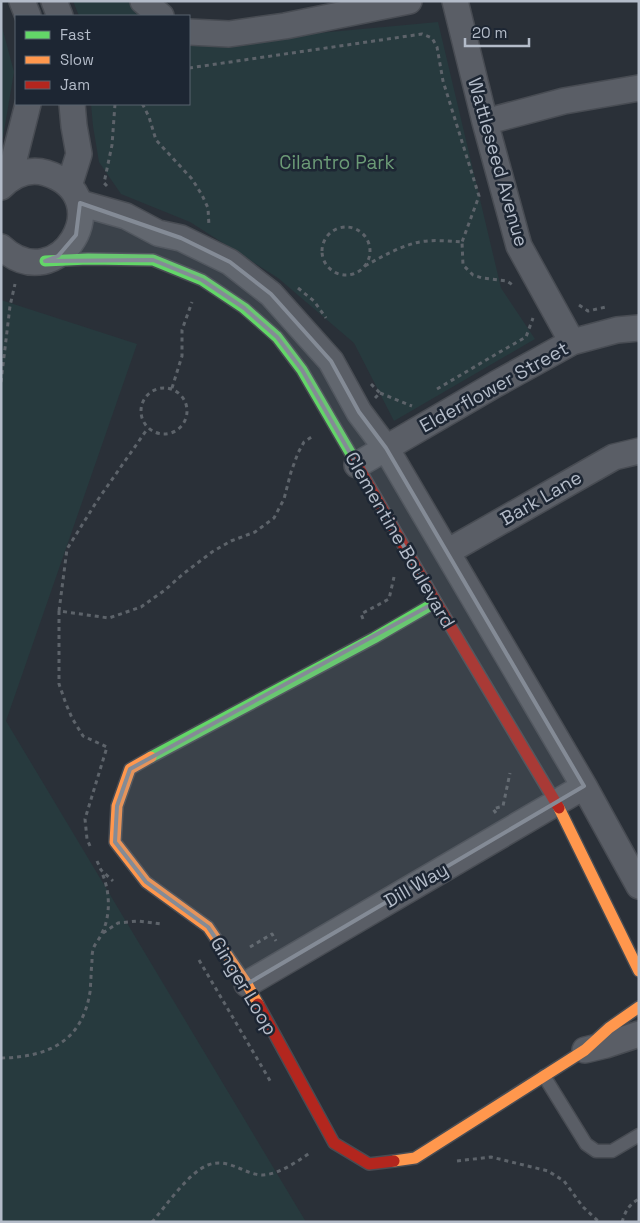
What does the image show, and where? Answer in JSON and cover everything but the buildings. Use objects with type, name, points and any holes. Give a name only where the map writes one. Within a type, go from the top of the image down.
[{"type":"street","points":[[22,1],[28,15]]},
{"type":"street","points":[[54,1],[60,15]]},
{"type":"street","points":[[143,1],[160,15]]},
{"type":"street","points":[[190,32],[229,34],[285,26],[408,1]]},
{"type":"street","name":"Wattleseed Avenue","points":[[456,1],[485,122],[519,246],[572,342]]},
{"type":"street","points":[[485,122],[564,101],[639,88]]},
{"type":"street","points":[[5,183],[28,105]]},
{"type":"street","points":[[2,247],[14,257],[29,262],[45,261],[58,256],[69,247],[76,235],[80,222],[74,195],[78,154],[72,105]]},
{"type":"street","name":"Clementine Boulevard","points":[[5,183],[24,172],[40,171],[56,176],[74,195],[126,216],[158,233],[181,238],[230,262],[271,294],[331,361],[359,412],[386,448],[584,786],[639,886]]},
{"type":"street","name":"Clementine Boulevard","points":[[45,261],[88,259],[153,260],[202,280],[244,308],[277,337],[302,370],[436,602],[557,803],[639,971]]},
{"type":"street","name":"Elderflower Street","points":[[357,465],[572,342],[628,329]]},
{"type":"street","name":"Bark Lane","points":[[447,552],[614,457],[639,451]]},
{"type":"street","name":"Ginger Loop","points":[[436,602],[374,638],[130,769],[117,806],[116,842],[146,882],[208,927],[247,984],[334,1143],[369,1164],[415,1158],[585,1050],[609,1028],[639,1006]]},
{"type":"street","name":"Dill Way","points":[[247,984],[584,786]]},
{"type":"street","name":"Ginger Loop","points":[[585,1050],[639,1034]]},
{"type":"lane","points":[[544,1076],[586,1144],[596,1151],[612,1151],[639,1136]]},
{"type":"path","points":[[190,68],[422,34],[432,38],[437,47],[443,81],[479,196],[462,242],[463,265],[473,275],[482,278],[507,280],[519,290]]},
{"type":"path","points":[[110,188],[104,183],[112,145],[115,105]]},
{"type":"path","points":[[144,105],[156,140],[192,179],[202,195],[208,208],[209,232]]},
{"type":"path","points":[[365,266],[370,250],[364,235],[357,230],[341,228],[333,231],[327,237],[322,251],[326,265],[337,274],[344,275],[351,275],[389,253],[416,242],[462,242]]},
{"type":"path","points":[[1,382],[10,306],[15,284]]},
{"type":"path","points":[[172,388],[182,356],[182,330],[195,294]]},
{"type":"path","points":[[572,301],[588,311],[614,306],[628,329]]},
{"type":"path","points":[[437,390],[526,337],[533,317],[531,310]]},
{"type":"path","points":[[164,387],[172,388],[184,397],[188,411],[183,425],[177,430],[163,434],[148,428],[143,422],[141,406],[149,393],[164,387]]},
{"type":"path","points":[[380,393],[412,406]]},
{"type":"path","points":[[59,611],[109,618],[142,607],[212,552],[231,541],[255,532],[274,518],[284,499],[291,472],[304,442],[318,432],[333,425]]},
{"type":"path","points":[[91,847],[87,839],[85,819],[107,747],[82,736],[66,704],[60,684],[59,611],[67,549],[148,428]]},
{"type":"path","points":[[374,638],[361,614],[389,599],[395,571]]},
{"type":"path","points":[[508,832],[493,810],[503,806],[511,772]]},
{"type":"path","points":[[1,1058],[31,1056],[58,1046],[73,1033],[85,1013],[90,990],[93,950],[106,923],[108,898],[106,884],[94,855]]},
{"type":"path","points":[[101,870],[113,882]]},
{"type":"path","points":[[102,934],[118,923],[138,920],[169,925]]},
{"type":"path","points":[[242,946],[249,948],[272,934],[287,960]]},
{"type":"path","points":[[195,954],[273,1086]]},
{"type":"path","points":[[152,1222],[184,1184],[207,1165],[224,1163],[262,1175],[280,1170],[312,1152],[318,1158]]},
{"type":"path","points":[[450,1163],[491,1157],[548,1171],[564,1181],[583,1206],[600,1222]]},
{"type":"path","points":[[622,1222],[626,1211],[639,1198]]},
{"type":"highlighted area","points":[[80,203],[181,238],[230,262],[271,294],[331,361],[359,412],[386,448],[584,786],[247,984],[208,927],[146,882],[115,842],[117,806],[130,769],[436,602],[302,370],[277,337],[244,308],[202,280],[153,260],[45,261],[58,256],[76,235]]},
{"type":"green space","points":[[73,1],[131,1],[140,15],[79,15]]},
{"type":"green space","name":"Cilantro Park","points":[[438,22],[501,288],[535,339],[394,421],[354,343],[278,278],[190,222],[121,194],[99,162],[91,105],[190,105],[190,45]]},
{"type":"green space","points":[[1,23],[14,72],[3,137],[1,139]]},
{"type":"green space","points":[[1,300],[137,344],[6,721],[306,1222],[1,1222]]},
{"type":"traffic: fast","points":[[45,261],[88,259],[153,260],[202,280],[244,308],[277,337],[302,370],[355,461]]},
{"type":"traffic: fast","points":[[151,757],[374,638],[436,602]]},
{"type":"traffic: slow","points":[[151,757],[130,769],[117,806],[115,842],[146,882],[208,927],[247,984],[258,1004]]},
{"type":"traffic: slow","points":[[559,808],[639,971]]},
{"type":"traffic: slow","points":[[394,1161],[415,1158],[585,1050],[609,1028],[639,1007]]},
{"type":"traffic: jam","points":[[355,461],[436,602],[559,808]]},
{"type":"traffic: jam","points":[[258,1004],[334,1143],[369,1164],[394,1161]]}]
